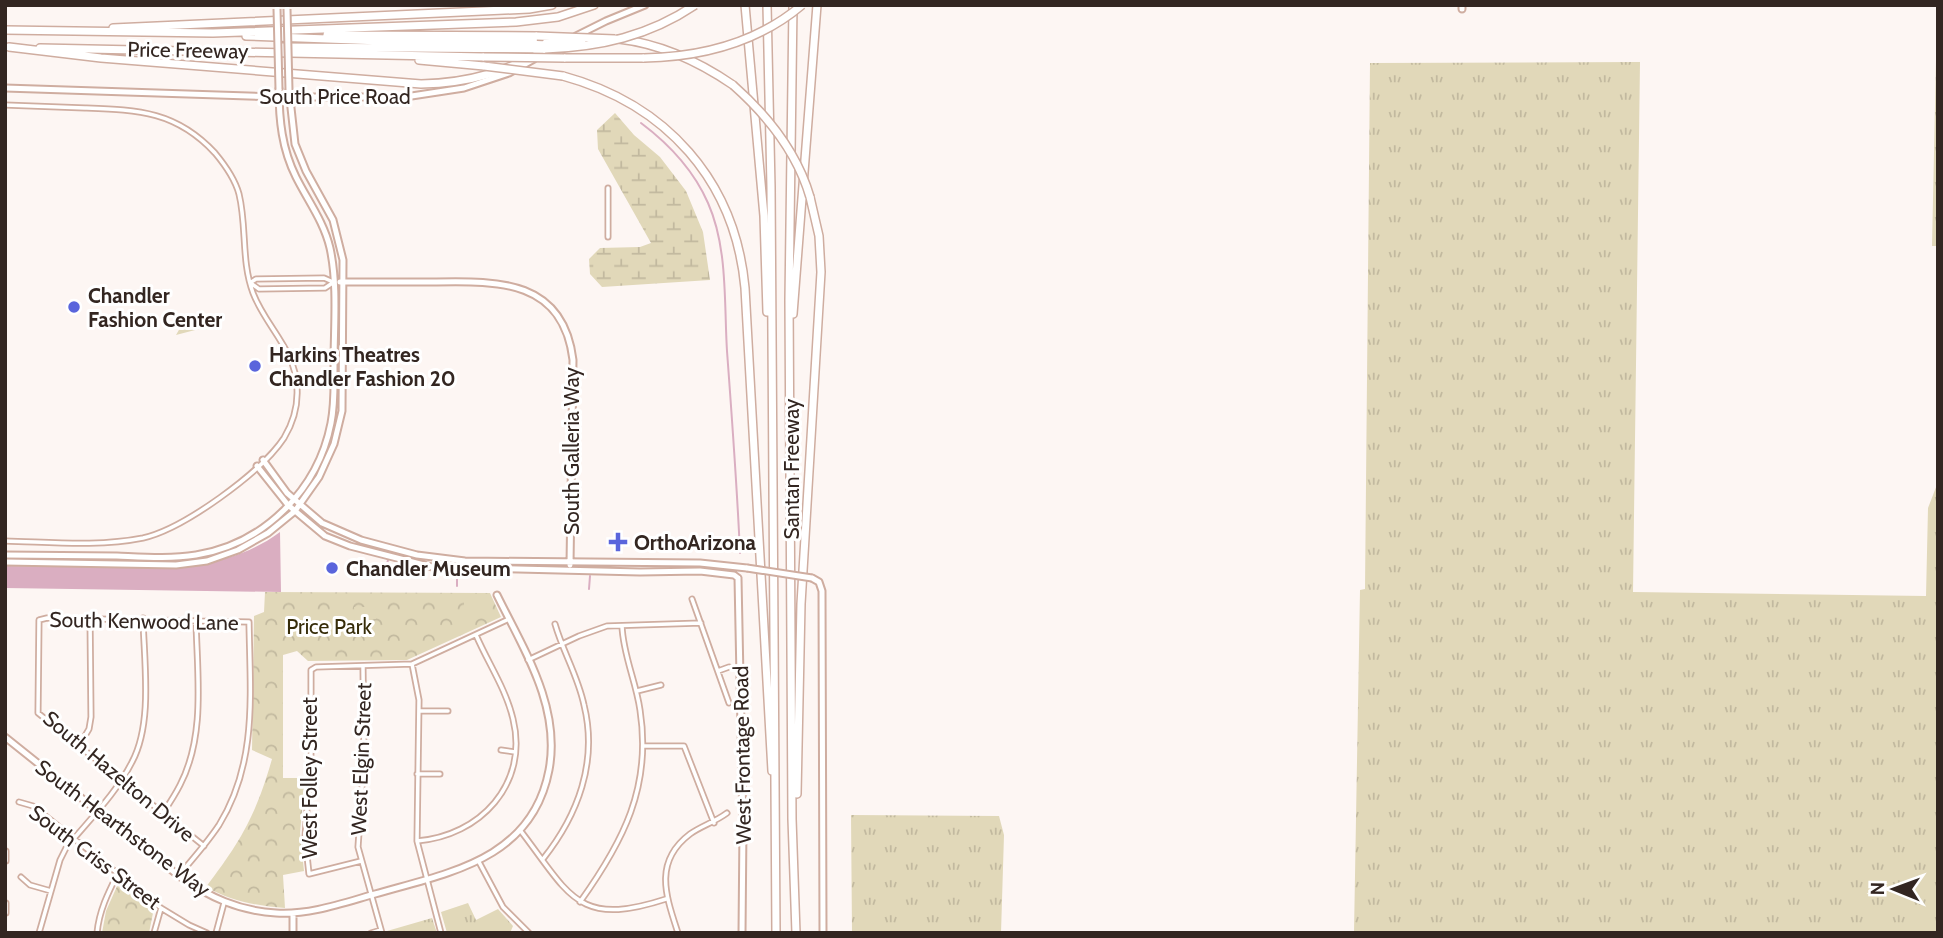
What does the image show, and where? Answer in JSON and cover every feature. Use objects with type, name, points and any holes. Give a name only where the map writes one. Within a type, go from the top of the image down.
[{"type":"highway","points":[[37,30],[530,9],[552,5]]},
{"type":"highway","points":[[228,33],[516,22],[544,19],[594,5]]},
{"type":"highway","points":[[228,50],[252,47],[545,46],[578,43],[620,36],[659,21],[687,5]]},
{"type":"highway","points":[[228,33],[258,38],[580,47],[624,39],[662,25],[695,5]]},
{"type":"highway","name":"Santan Freeway","points":[[767,5],[771,187],[776,933]]},
{"type":"highway","name":"Santan Freeway","points":[[793,5],[790,360],[792,819],[796,933]]},
{"type":"highway","points":[[370,54],[564,58],[643,58],[696,54],[735,44],[772,26],[802,5]]},
{"type":"highway","points":[[790,360],[817,5]]},
{"type":"highway","points":[[744,7],[764,216],[772,391]]},
{"type":"highway","name":"Price Freeway","points":[[5,30],[228,33]]},
{"type":"highway","points":[[228,33],[537,36],[640,42],[670,51],[733,85],[757,107],[778,133],[794,159],[810,197],[819,236],[821,272],[801,604],[795,886]]},
{"type":"highway","points":[[7,47],[75,56],[421,84],[460,81],[494,74],[562,44]]},
{"type":"highway","name":"Price Freeway","points":[[7,47],[370,54]]},
{"type":"highway","points":[[370,54],[563,76],[603,89],[625,100],[671,133],[692,155],[725,208],[737,242],[745,288],[775,821]]},
{"type":"street","name":"South Price Road","points":[[5,88],[279,97],[289,94],[399,97],[444,93],[509,73],[606,21],[645,5]]},
{"type":"street","points":[[5,555],[167,557],[199,554],[231,545],[274,520],[291,502],[318,464],[331,422],[334,390],[334,282],[325,229],[295,175],[281,128],[277,7]]},
{"type":"street","points":[[5,562],[192,564],[218,558],[249,545],[268,533],[297,508],[324,468],[341,420],[344,387],[343,260],[334,220],[301,160],[293,131],[289,94],[287,7]]},
{"type":"street","points":[[5,105],[136,110],[168,119],[196,135],[218,156],[235,182],[242,211],[245,261],[250,284],[262,312],[287,349],[296,373],[298,390],[294,417],[283,440],[257,467],[191,516],[146,537],[105,543],[5,541]]},
{"type":"street","points":[[608,188],[608,236]]},
{"type":"street","name":"South Galleria Way","points":[[334,282],[325,288],[259,289],[250,284],[256,279],[324,278],[334,282],[496,282],[522,289],[550,307],[568,338],[573,371],[570,571]]},
{"type":"street","points":[[263,460],[291,502]]},
{"type":"street","points":[[257,467],[319,531],[336,542],[432,567],[709,571],[734,575],[738,579],[747,568]]},
{"type":"street","points":[[297,508],[345,535],[417,555],[457,561],[700,563],[812,578],[821,587],[824,933]]},
{"type":"street","name":"West Frontage Road","points":[[738,579],[742,933]]},
{"type":"street","name":"South Hearthstone Way","points":[[5,737],[178,876],[224,903],[255,911],[293,913],[326,908],[427,880],[480,862],[497,851],[520,830],[541,794],[549,771],[551,750],[548,708],[498,595]]},
{"type":"street","points":[[692,599],[729,703]]},
{"type":"street","points":[[79,746],[89,729],[91,717],[90,618]]},
{"type":"street","points":[[40,933],[60,860],[133,761],[143,728],[143,618]]},
{"type":"street","name":"South Kenwood Lane","points":[[39,620],[143,618],[249,622],[251,716],[248,745],[236,788],[224,816],[204,846]]},
{"type":"street","points":[[363,667],[412,664],[509,619]]},
{"type":"street","name":"South Hazelton Drive","points":[[39,620],[38,713],[204,846]]},
{"type":"street","points":[[163,813],[180,786],[194,747],[197,716],[196,620]]},
{"type":"street","points":[[528,660],[594,630],[622,625],[701,623]]},
{"type":"street","points":[[542,859],[572,817],[587,769],[588,738],[584,704],[555,624]]},
{"type":"street","points":[[580,902],[619,844],[640,774],[643,746],[637,691],[623,644],[622,625]]},
{"type":"street","points":[[417,841],[442,838],[460,831],[490,808],[502,793],[510,776],[516,752],[514,721],[476,635]]},
{"type":"street","points":[[412,664],[419,710],[417,841],[441,933]]},
{"type":"street","name":"West Folley Street","points":[[362,861],[309,874],[305,837],[311,752],[311,670],[316,667],[363,667]]},
{"type":"street","name":"West Elgin Street","points":[[363,667],[364,758],[358,834],[362,861],[382,931]]},
{"type":"street","points":[[718,671],[729,667]]},
{"type":"street","points":[[637,691],[661,685]]},
{"type":"street","points":[[419,710],[448,711]]},
{"type":"street","points":[[643,746],[684,746],[714,823]]},
{"type":"street","points":[[501,750],[516,752]]},
{"type":"street","points":[[418,774],[440,774]]},
{"type":"street","name":"South Criss Street","points":[[19,802],[33,806],[160,908],[207,933]]},
{"type":"street","points":[[678,933],[666,899],[666,870],[677,847],[692,832],[714,823],[727,813]]},
{"type":"street","points":[[520,830],[568,894],[580,902],[603,909],[618,910],[635,909],[666,899]]},
{"type":"street","points":[[178,876],[204,846]]},
{"type":"street","points":[[5,854],[6,861]]},
{"type":"street","points":[[480,862],[503,907],[528,933]]},
{"type":"street","points":[[97,933],[99,915],[118,873]]},
{"type":"street","points":[[21,877],[30,885],[51,891]]},
{"type":"street","points":[[216,933],[224,903]]},
{"type":"street","points":[[154,933],[160,908]]},
{"type":"street","points":[[293,913],[293,933]]},
{"type":"street","points":[[517,932],[521,926]]},
{"type":"street","points":[[371,933],[382,931]]},
{"type":"green space","points":[[1936,59],[1938,246],[1932,246]]},
{"type":"green space","points":[[1640,62],[1633,592],[1926,596],[1928,508],[1938,482],[1938,933],[1354,933],[1360,590],[1365,589],[1370,63]]},
{"type":"green space","points":[[615,113],[634,135],[660,157],[686,191],[703,232],[710,280],[602,287],[590,274],[589,259],[600,248],[640,247],[651,243],[598,149],[597,130]]},
{"type":"green space","points":[[184,321],[205,321],[199,329],[176,335]]},
{"type":"green space","name":"Price Park","points":[[265,592],[490,593],[501,617],[407,660],[308,661],[297,651],[283,655],[283,778],[305,778],[300,833],[304,871],[283,875],[285,908],[244,902],[206,887],[246,827],[272,759],[252,750],[254,616],[264,612]]},
{"type":"green space","points":[[464,602],[486,602],[486,615],[464,615]]},
{"type":"green space","points":[[354,607],[375,607],[376,619],[355,619]]},
{"type":"green space","points":[[851,815],[999,816],[1004,835],[1001,933],[852,933]]},
{"type":"green space","points":[[121,882],[154,908],[149,933],[102,933],[106,911]]},
{"type":"green space","points":[[468,903],[476,920],[498,909],[513,926],[510,933],[447,933],[441,912]]},
{"type":"green space","points":[[432,918],[437,933],[387,931]]},
{"type":"shaded area","points":[[280,532],[281,592],[5,588],[5,566],[153,567],[198,564],[240,554]]},
{"type":"waterway","points":[[641,123],[671,149],[696,180],[708,203],[719,238],[724,276],[740,553]]},
{"type":"waterway","points":[[384,575],[388,560]]},
{"type":"waterway","points":[[457,574],[457,586]]},
{"type":"waterway","points":[[589,589],[590,576]]},
{"type":"place","name":"Chandler Fashion Center","points":[[74,307]]},
{"type":"place","name":"Harkins Theatres Chandler Fashion 20","points":[[255,366]]},
{"type":"place","name":"OrthoArizona","points":[[618,542]]},
{"type":"place","name":"Chandler Museum","points":[[332,568]]}]
